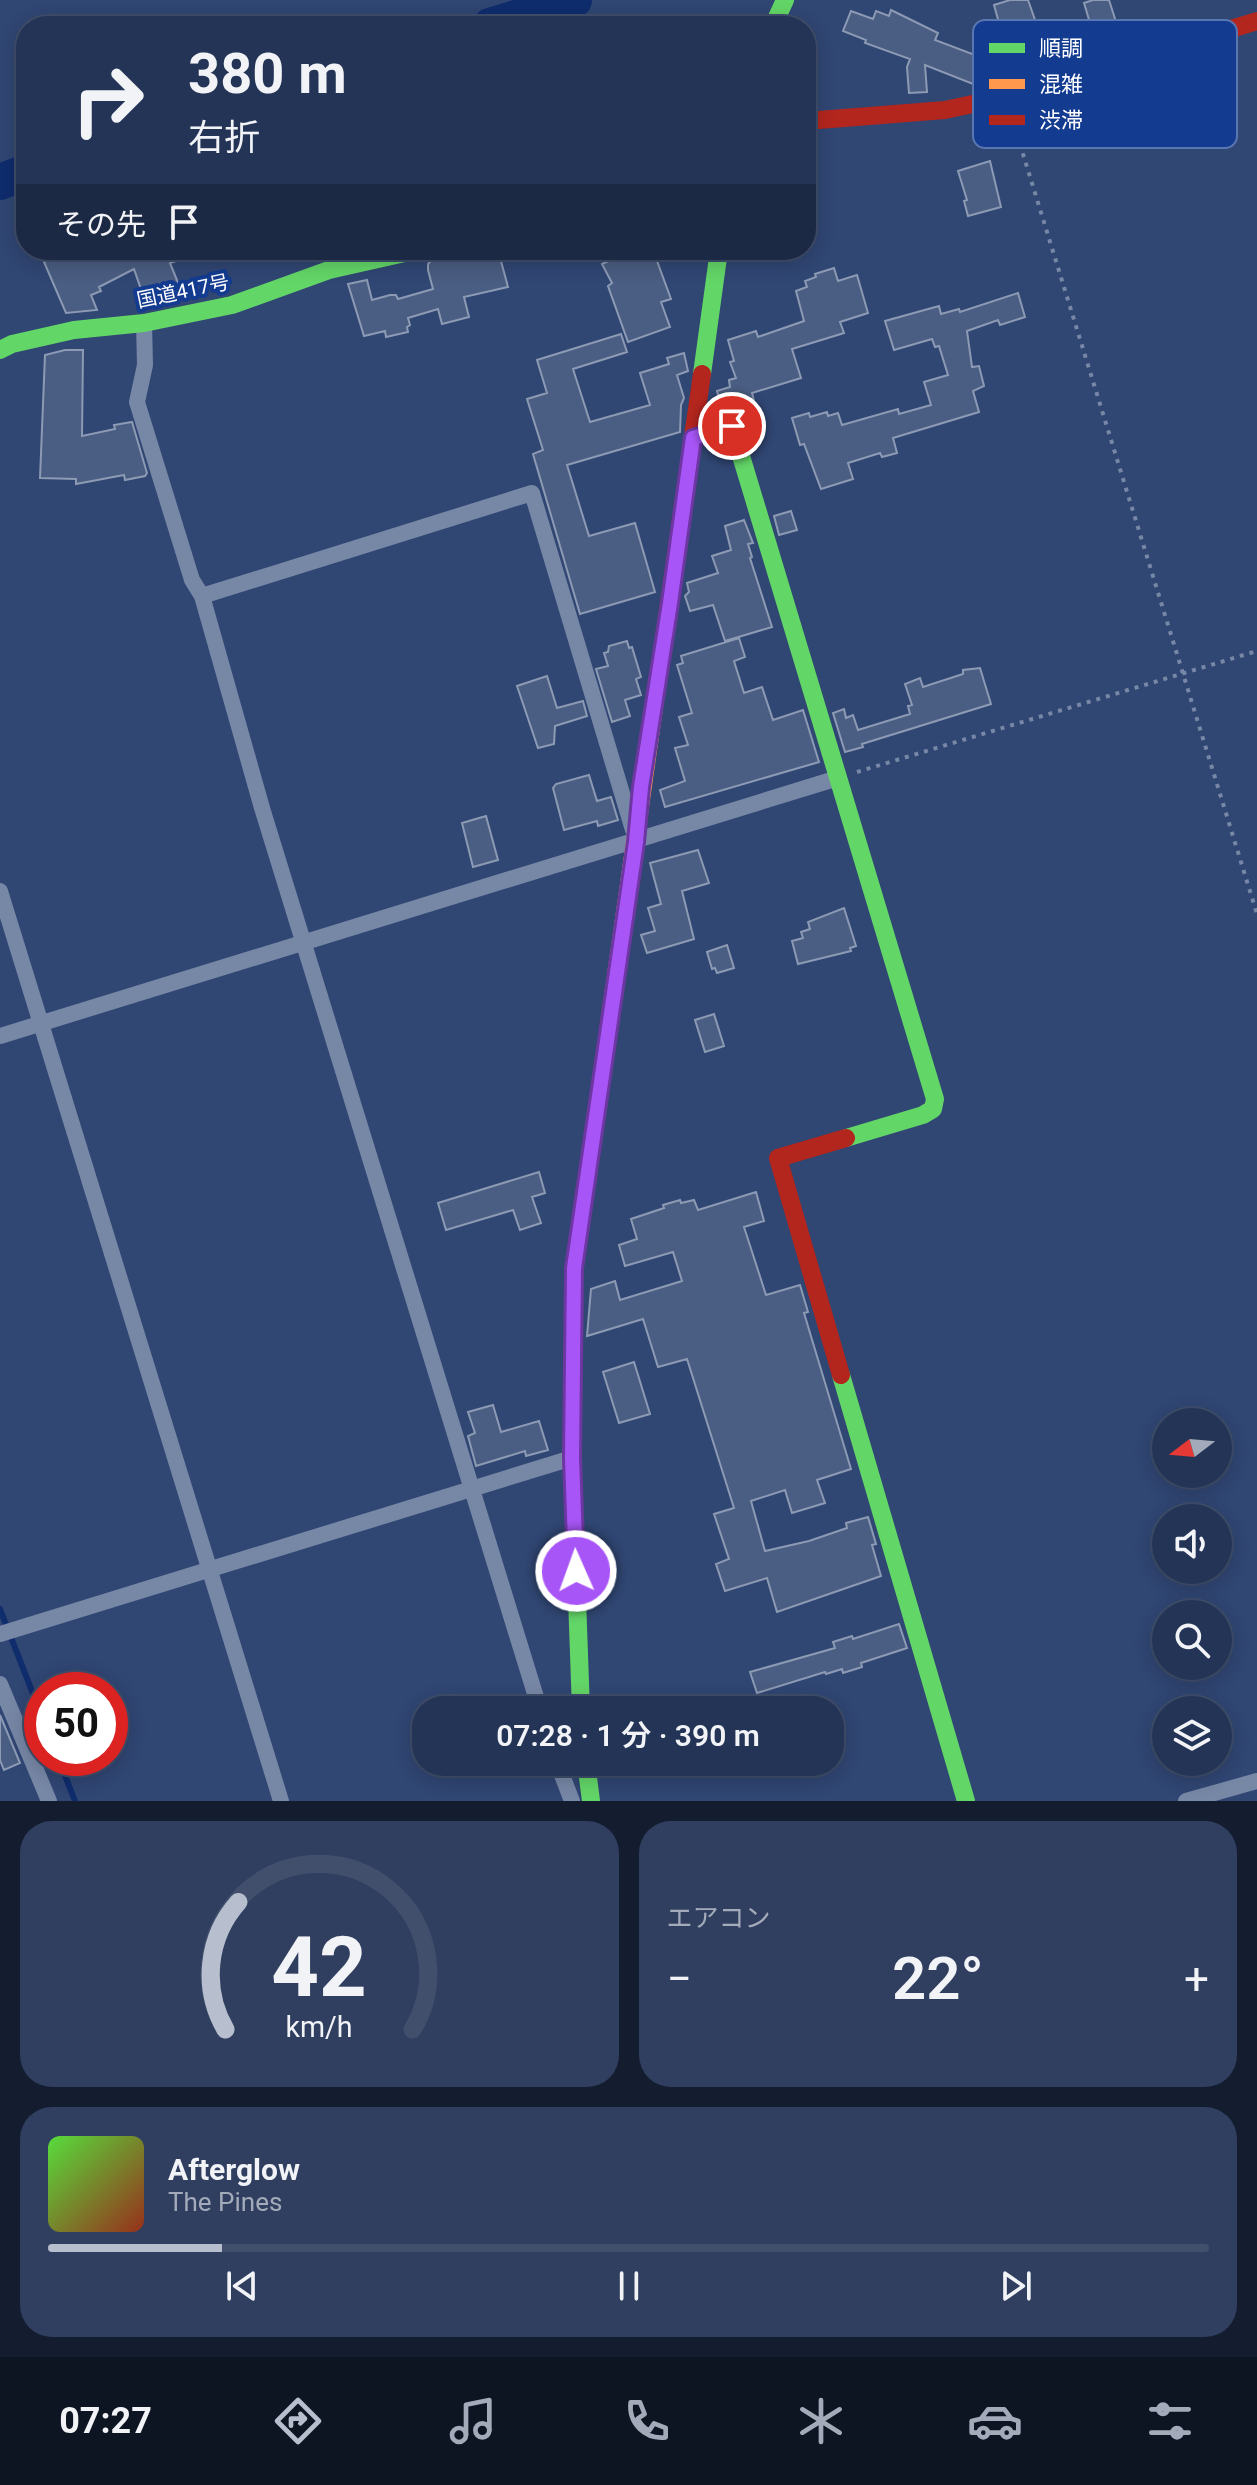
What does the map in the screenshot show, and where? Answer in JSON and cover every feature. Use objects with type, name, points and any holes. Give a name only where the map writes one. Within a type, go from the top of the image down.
[{"type":"main road","points":[[1237,27],[1257,21]]},
{"type":"main road","points":[[816,120],[945,110],[973,104]]},
{"type":"main road","name":"国道417号","points":[[0,350],[12,344],[74,330],[144,323],[232,305],[329,270],[374,260]]},
{"type":"main road","points":[[580,1696],[572,1458],[574,1268],[718,260]]},
{"type":"main road","points":[[693,438],[732,426],[935,1099],[933,1109],[923,1115],[778,1158],[966,1801]]},
{"type":"main road","points":[[588,1776],[591,1801]]},
{"type":"street","points":[[144,323],[145,365],[137,402],[192,580],[202,596],[262,808],[536,1696]]},
{"type":"street","points":[[202,596],[532,493],[636,842]]},
{"type":"street","points":[[0,1036],[838,778]]},
{"type":"street","points":[[0,891],[281,1801]]},
{"type":"street","points":[[0,1634],[572,1458]]},
{"type":"street","points":[[0,1684],[49,1801]]},
{"type":"street","points":[[562,1776],[572,1801]]},
{"type":"street","points":[[1186,1801],[1257,1781]]},
{"type":"path","points":[[1021,148],[1257,914]]},
{"type":"path","points":[[838,778],[1257,651]]},
{"type":"building","points":[[1010,0],[1028,0],[1035,20],[998,20],[994,5]]},
{"type":"building","points":[[1109,0],[1115,20],[1089,20],[1084,3]]},
{"type":"building","points":[[891,10],[938,33],[935,40],[973,54],[973,84],[925,65],[927,92],[909,93],[907,67],[910,59],[865,43],[866,40],[843,31],[851,11],[873,19],[876,11],[889,16]]},
{"type":"building","points":[[990,161],[1001,207],[968,216],[964,201],[967,200],[958,171]]},
{"type":"building","points":[[179,260],[170,263],[183,295],[146,304],[134,269],[99,287],[101,291],[91,295],[97,310],[66,313],[44,262]]},
{"type":"building","points":[[431,260],[501,260],[508,287],[464,297],[469,317],[442,324],[438,309],[408,318],[408,332],[386,337],[385,331],[364,336],[348,284],[367,280],[372,300],[390,295],[396,295],[398,299],[433,289],[428,264]]},
{"type":"building","points":[[611,260],[657,260],[671,299],[661,302],[670,327],[628,342],[608,286],[612,283],[602,264]]},
{"type":"building","points":[[834,268],[838,281],[857,275],[868,313],[840,322],[844,333],[792,349],[801,378],[752,393],[756,409],[723,414],[717,391],[730,387],[729,380],[736,378],[730,362],[734,361],[728,340],[756,331],[758,337],[804,321],[796,291],[807,287],[805,281],[816,277],[815,274]]},
{"type":"building","points":[[1018,293],[1025,317],[1000,325],[998,320],[967,331],[972,367],[979,366],[984,386],[973,391],[979,412],[893,438],[897,453],[882,457],[880,453],[848,463],[853,479],[821,489],[804,444],[800,445],[792,418],[809,413],[810,417],[827,412],[828,416],[838,413],[842,425],[898,409],[899,414],[931,405],[924,382],[948,375],[939,346],[935,347],[932,339],[894,350],[885,321],[939,306],[941,314],[959,309],[960,312]]},
{"type":"building","points":[[621,334],[627,352],[573,369],[590,422],[650,405],[640,373],[669,364],[667,358],[684,353],[688,371],[677,375],[684,398],[680,432],[567,465],[589,536],[635,523],[655,592],[580,614],[533,454],[543,450],[527,399],[547,393],[537,360]]},
{"type":"building","points":[[83,350],[82,436],[132,422],[147,473],[145,476],[125,480],[124,475],[76,484],[76,479],[40,478],[45,355]]},
{"type":"building","points":[[791,511],[797,530],[779,535],[774,516]]},
{"type":"building","points":[[744,520],[753,543],[748,544],[750,558],[772,627],[725,641],[713,605],[690,611],[685,596],[689,592],[687,583],[718,573],[712,556],[731,550],[725,526]]},
{"type":"building","points":[[739,638],[745,657],[734,661],[744,693],[762,687],[773,720],[803,710],[819,762],[665,807],[660,790],[685,781],[675,748],[688,745],[679,717],[692,713],[677,665],[683,663],[681,656]]},
{"type":"building","points":[[627,641],[629,648],[632,647],[641,677],[636,679],[641,695],[625,700],[630,716],[612,722],[596,669],[608,666],[604,653],[608,652],[609,646]]},
{"type":"building","points":[[980,668],[991,704],[845,752],[833,713],[844,709],[846,718],[853,715],[858,730],[910,714],[908,706],[912,705],[905,684],[920,678],[923,687],[963,674],[963,670]]},
{"type":"building","points":[[547,676],[557,708],[583,701],[587,716],[555,726],[554,744],[538,748],[517,686]]},
{"type":"building","points":[[589,775],[597,801],[611,797],[618,820],[598,826],[597,821],[564,830],[553,788],[556,784]]},
{"type":"building","points":[[486,816],[498,860],[473,867],[462,823]]},
{"type":"building","points":[[698,850],[709,883],[682,891],[694,939],[647,953],[641,935],[655,931],[648,908],[661,904],[650,863]]},
{"type":"building","points":[[844,908],[856,946],[850,948],[851,951],[798,964],[792,941],[803,938],[801,932],[810,929],[808,922]]},
{"type":"building","points":[[727,945],[734,968],[717,973],[715,968],[712,969],[707,952]]},
{"type":"building","points":[[714,1014],[724,1046],[705,1052],[695,1020]]},
{"type":"building","points":[[539,1172],[545,1193],[532,1197],[541,1223],[520,1230],[513,1210],[446,1230],[438,1203]]},
{"type":"building","points":[[756,1192],[764,1221],[744,1227],[766,1295],[800,1285],[808,1312],[804,1313],[851,1469],[817,1480],[825,1503],[792,1513],[785,1490],[751,1501],[765,1551],[809,1541],[847,1528],[846,1523],[868,1517],[881,1576],[777,1612],[767,1578],[725,1591],[716,1564],[729,1559],[714,1514],[734,1508],[687,1359],[658,1367],[643,1319],[587,1336],[591,1289],[615,1281],[620,1300],[682,1281],[673,1252],[625,1266],[619,1245],[637,1239],[631,1219],[680,1200],[681,1203],[694,1200],[698,1210]]},
{"type":"building","points":[[634,1362],[650,1414],[619,1423],[603,1372]]},
{"type":"building","points":[[493,1405],[501,1432],[539,1421],[548,1450],[526,1456],[525,1451],[476,1466],[468,1436],[475,1433],[468,1412]]},
{"type":"building","points":[[899,1624],[907,1648],[861,1663],[862,1667],[843,1673],[842,1669],[825,1672],[757,1693],[750,1672],[835,1648],[833,1642]]},
{"type":"building","points":[[0,1715],[20,1763],[4,1770],[0,1760]]},
{"type":"waterway","points":[[522,16],[574,0]]},
{"type":"waterway","points":[[0,182],[16,176]]},
{"type":"waterway","points":[[0,1609],[24,1672]]},
{"type":"waterway","points":[[65,1776],[75,1801]]},
{"type":"traffic: fast","points":[[778,16],[785,0]]},
{"type":"traffic: fast","points":[[0,350],[12,344],[74,330],[144,323],[232,305],[329,270],[374,260]]},
{"type":"traffic: fast","points":[[702,374],[718,260]]},
{"type":"traffic: fast","points":[[693,438],[732,426],[935,1099],[933,1109],[923,1115],[846,1138]]},
{"type":"traffic: fast","points":[[580,1229],[574,1268],[572,1458],[580,1696]]},
{"type":"traffic: fast","points":[[841,1375],[966,1801]]},
{"type":"traffic: fast","points":[[588,1776],[591,1801]]},
{"type":"traffic: slow","points":[[580,1229],[655,701]]},
{"type":"traffic: jam","points":[[1237,27],[1257,21]]},
{"type":"traffic: jam","points":[[816,120],[945,110],[973,104]]},
{"type":"traffic: jam","points":[[655,701],[702,374]]},
{"type":"traffic: jam","points":[[841,1375],[778,1158],[846,1138]]},
{"type":"route","points":[[576,1571],[572,1458],[574,1268],[693,438],[732,426]]}]
